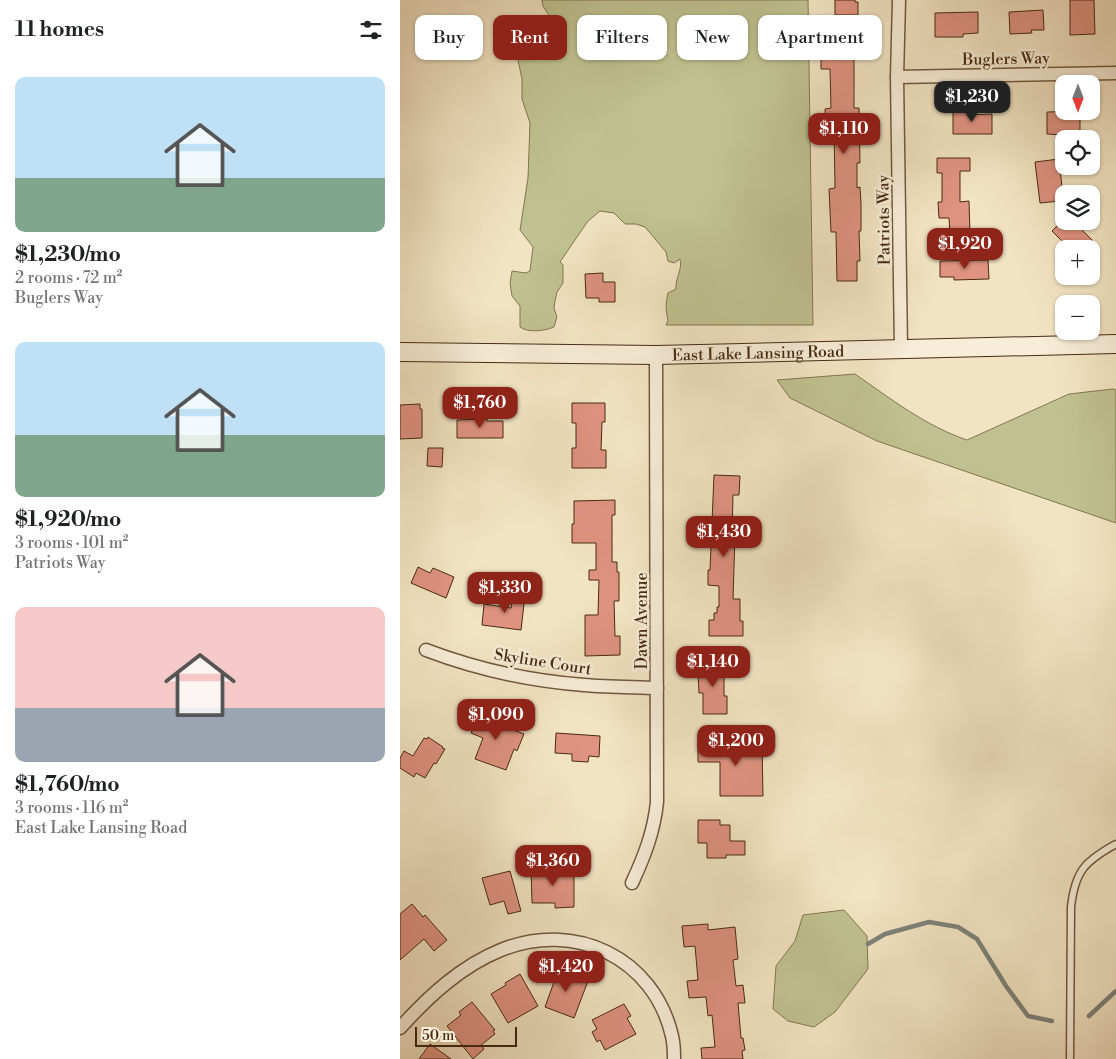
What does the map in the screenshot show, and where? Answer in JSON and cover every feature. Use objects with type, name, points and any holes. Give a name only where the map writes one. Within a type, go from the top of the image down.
[{"type":"main road","name":"East Lake Lansing Road","points":[[400,352],[656,355],[1116,344]]},
{"type":"street","name":"Patriots Way","points":[[899,0],[897,76],[902,348]]},
{"type":"street","name":"Buglers Way","points":[[897,76],[1116,72]]},
{"type":"street","name":"Dawn Avenue","points":[[632,883],[646,854],[655,819],[657,688],[656,355]]},
{"type":"street","name":"Skyline Court","points":[[426,650],[480,668],[529,678],[583,685],[657,688]]},
{"type":"street","points":[[400,1028],[440,988],[468,967],[501,950],[550,939],[578,942],[607,952],[632,967],[661,1005],[673,1038],[674,1059]]},
{"type":"lane","points":[[1070,1059],[1070,907],[1073,887],[1080,873],[1096,855],[1116,844]]},
{"type":"green space","points":[[542,0],[808,0],[808,15],[758,15],[758,60],[809,60],[813,325],[666,325],[668,321],[666,301],[668,293],[676,289],[681,263],[680,259],[674,263],[668,261],[666,252],[645,227],[636,224],[625,224],[614,213],[600,211],[588,221],[560,262],[563,265],[563,283],[557,292],[555,301],[554,308],[557,317],[554,327],[537,331],[520,327],[520,306],[512,296],[510,283],[512,271],[526,273],[530,271],[533,247],[520,230],[528,178],[530,123],[522,99],[522,79],[518,60],[567,60],[567,15],[549,15],[543,6]]},
{"type":"green space","points":[[855,374],[923,420],[967,440],[1069,394],[1116,390],[1116,523],[877,441],[790,398],[777,380]]},
{"type":"green space","points":[[844,910],[867,936],[868,969],[835,1012],[814,1027],[788,1021],[773,1009],[776,966],[795,941],[803,915]]},
{"type":"building","points":[[835,0],[855,0],[855,2],[858,2],[858,15],[835,15]]},
{"type":"building","points":[[1070,0],[1094,0],[1095,34],[1070,35]]},
{"type":"building","points":[[1043,10],[1044,30],[1031,30],[1032,33],[1010,34],[1009,12]]},
{"type":"building","points":[[978,12],[978,33],[963,34],[963,37],[935,37],[935,13]]},
{"type":"building","points":[[821,60],[854,60],[854,108],[859,108],[860,163],[857,163],[857,188],[860,187],[861,204],[861,231],[859,231],[860,261],[857,261],[857,281],[837,281],[836,232],[831,232],[829,189],[835,188],[834,125],[826,125],[825,109],[831,108],[830,69],[821,69]]},
{"type":"building","points":[[968,110],[968,115],[992,114],[992,134],[953,134],[953,111]]},
{"type":"building","points":[[1047,112],[1055,112],[1055,120],[1080,120],[1080,130],[1055,130],[1055,134],[1047,134]]},
{"type":"building","points":[[937,158],[970,158],[970,171],[960,171],[960,202],[969,201],[970,234],[950,235],[949,218],[939,218],[938,202],[942,202],[942,173],[937,173]]},
{"type":"building","points":[[1055,160],[1055,175],[1061,175],[1062,185],[1055,185],[1055,202],[1040,203],[1035,162]]},
{"type":"building","points":[[1055,228],[1055,230],[1082,230],[1092,240],[1061,240],[1052,231]]},
{"type":"building","points":[[988,260],[989,279],[954,280],[954,277],[940,277],[940,261]]},
{"type":"building","points":[[603,273],[603,282],[615,282],[615,302],[599,302],[599,298],[586,298],[585,274]]},
{"type":"building","points":[[572,403],[605,403],[605,422],[602,422],[601,450],[606,450],[606,468],[572,468],[572,448],[576,448],[576,423],[572,423]]},
{"type":"building","points":[[420,404],[420,409],[422,409],[422,438],[400,439],[400,405]]},
{"type":"building","points":[[487,419],[487,421],[503,421],[503,438],[457,438],[457,420]]},
{"type":"building","points":[[428,448],[443,448],[442,467],[427,466]]},
{"type":"building","points":[[714,475],[740,476],[739,495],[733,495],[732,535],[735,535],[733,599],[740,599],[740,621],[743,621],[743,636],[709,636],[709,620],[714,620],[714,613],[717,613],[717,607],[719,607],[719,586],[708,585]]},
{"type":"building","points":[[615,500],[615,515],[612,515],[612,562],[617,562],[617,572],[619,572],[619,601],[614,601],[615,636],[620,636],[620,655],[585,656],[585,615],[598,615],[599,580],[589,580],[589,570],[596,570],[596,543],[572,543],[574,501]]},
{"type":"building","points":[[418,567],[430,573],[433,568],[454,577],[446,598],[411,583]]},
{"type":"building","points":[[513,593],[525,595],[521,630],[482,625],[484,604],[511,608]]},
{"type":"building","points":[[724,661],[724,696],[727,696],[727,714],[703,714],[703,693],[699,693],[698,674],[704,674],[704,662]]},
{"type":"building","points":[[480,711],[497,718],[495,723],[524,734],[517,751],[514,749],[506,770],[475,759],[483,738],[471,733]]},
{"type":"building","points":[[556,733],[600,736],[599,757],[589,756],[588,762],[572,761],[572,754],[555,753]]},
{"type":"building","points":[[428,737],[445,749],[425,778],[416,773],[414,777],[400,768],[400,758],[404,751],[413,756],[424,738],[427,739]]},
{"type":"building","points":[[762,743],[763,796],[720,796],[720,762],[698,762],[698,744]]},
{"type":"building","points":[[698,820],[720,820],[720,825],[730,825],[730,841],[745,841],[745,855],[707,858],[707,843],[698,843]]},
{"type":"building","points":[[531,868],[574,868],[574,907],[555,908],[555,903],[532,903]]},
{"type":"building","points":[[510,871],[521,911],[508,914],[504,901],[490,905],[482,878]]},
{"type":"building","points":[[412,904],[423,917],[425,915],[447,940],[434,951],[424,939],[400,960],[400,914]]},
{"type":"building","points":[[708,924],[708,930],[735,927],[738,959],[733,960],[736,986],[743,985],[745,1003],[738,1003],[741,1038],[743,1038],[745,1050],[742,1051],[743,1059],[702,1059],[701,1048],[715,1047],[712,1015],[708,1016],[706,997],[689,998],[687,981],[698,980],[695,946],[684,947],[682,926]]},
{"type":"building","points":[[559,968],[588,981],[574,1018],[545,1007]]},
{"type":"building","points":[[520,974],[538,1006],[508,1023],[491,994]]},
{"type":"building","points":[[472,1002],[495,1030],[493,1031],[495,1034],[481,1045],[484,1049],[473,1059],[447,1026],[461,1015],[459,1012]]},
{"type":"building","points":[[624,1004],[631,1016],[627,1018],[636,1034],[605,1050],[600,1040],[597,1042],[592,1032],[597,1029],[592,1020]]},
{"type":"building","points":[[430,1044],[451,1059],[419,1059]]},
{"type":"waterway","points":[[868,944],[885,934],[929,922],[958,927],[977,939],[1006,986],[1028,1016],[1052,1021]]},
{"type":"waterway","points":[[1089,1016],[1116,991]]}]
